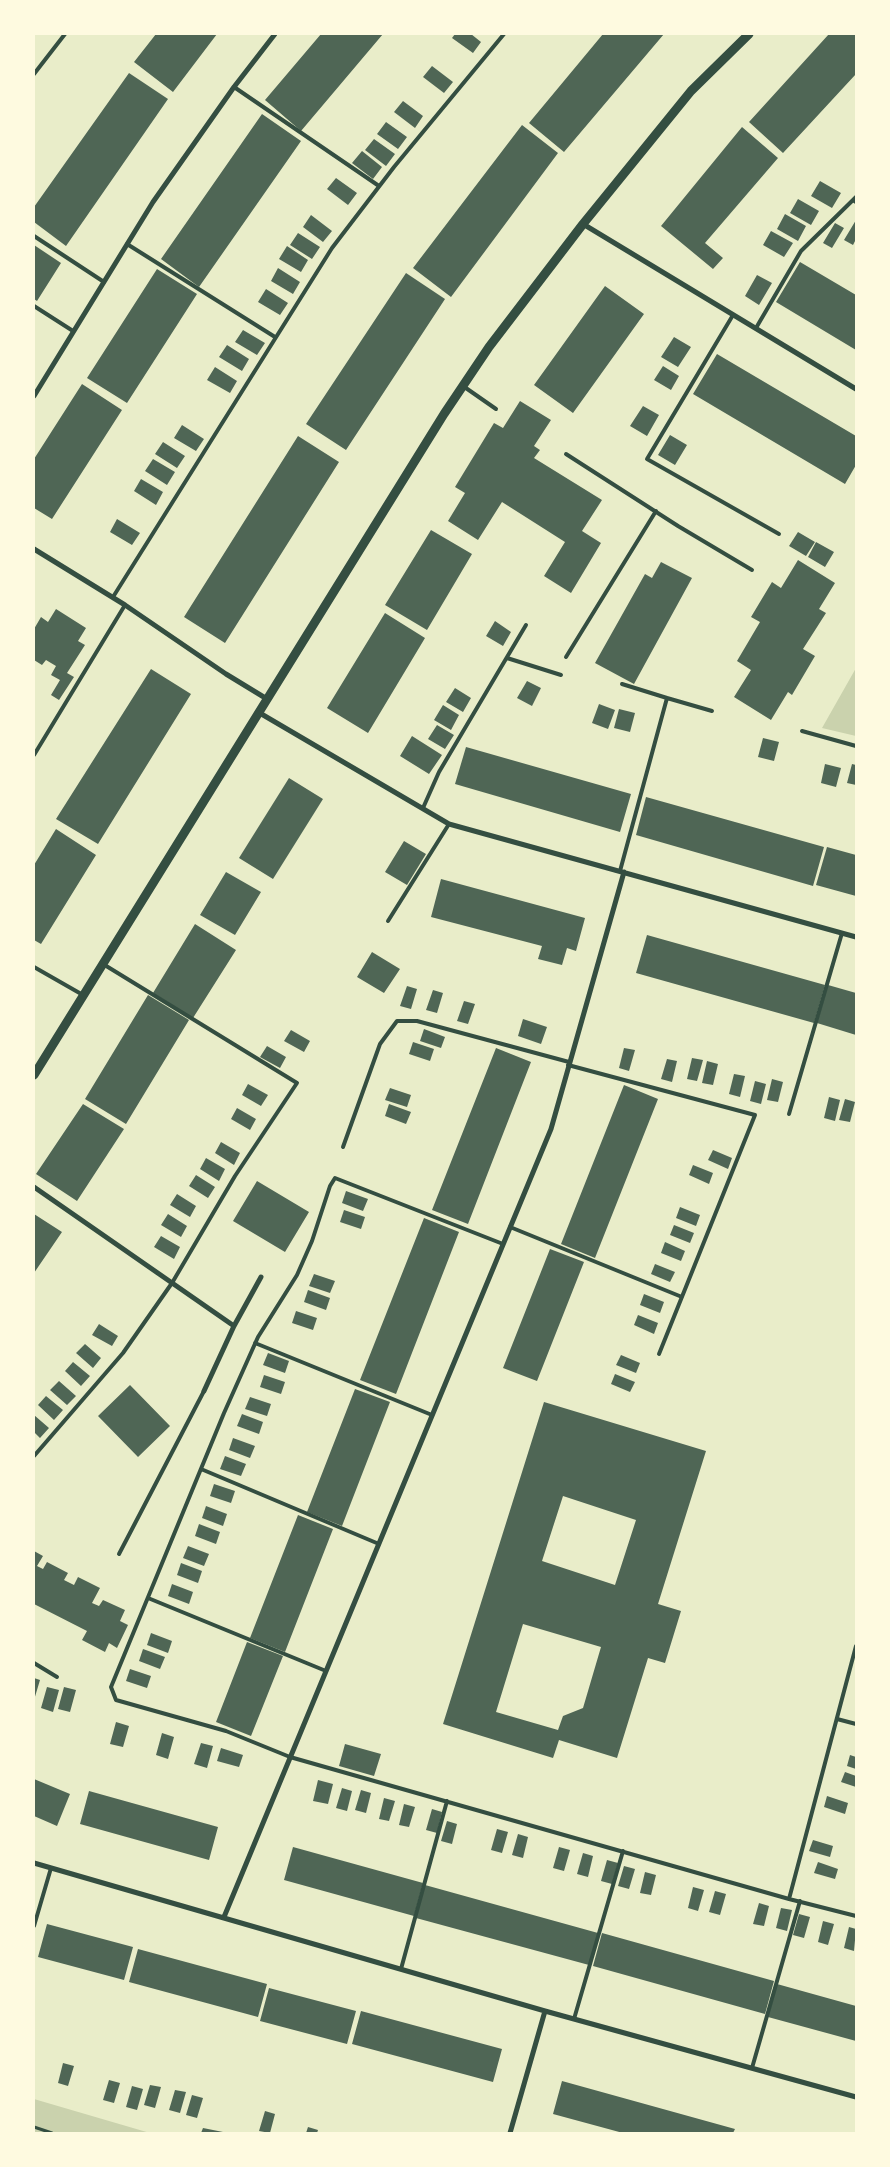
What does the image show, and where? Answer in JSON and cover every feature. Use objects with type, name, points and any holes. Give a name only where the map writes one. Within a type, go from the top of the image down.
[{"type":"street","points":[[34,396],[153,202],[234,87],[275,34]]},
{"type":"street","points":[[34,1075],[258,712],[489,347],[583,224],[691,91],[749,34]]},
{"type":"street","points":[[583,224],[856,389]]},
{"type":"street","points":[[34,549],[113,597],[226,674],[267,699]]},
{"type":"street","points":[[258,712],[450,824],[856,937]]},
{"type":"street","points":[[224,1917],[550,1129],[622,872]]},
{"type":"street","points":[[34,1188],[234,1326]]},
{"type":"street","points":[[204,1390],[234,1326],[261,1277]]},
{"type":"street","points":[[34,1863],[545,2011],[856,2097]]},
{"type":"street","points":[[510,2133],[545,2011]]},
{"type":"lane","points":[[34,74],[65,34]]},
{"type":"lane","points":[[113,597],[332,248],[379,186],[504,34]]},
{"type":"lane","points":[[234,87],[379,186]]},
{"type":"lane","points":[[756,328],[801,251],[855,199]]},
{"type":"lane","points":[[34,236],[104,282]]},
{"type":"lane","points":[[127,244],[275,337]]},
{"type":"lane","points":[[34,306],[73,332]]},
{"type":"lane","points":[[733,315],[647,459],[779,534]]},
{"type":"lane","points":[[463,386],[496,409]]},
{"type":"lane","points":[[566,454],[752,570]]},
{"type":"lane","points":[[566,657],[656,511]]},
{"type":"lane","points":[[34,755],[125,605]]},
{"type":"lane","points":[[424,808],[439,772],[526,625]]},
{"type":"lane","points":[[507,658],[562,675]]},
{"type":"lane","points":[[622,684],[712,711]]},
{"type":"lane","points":[[622,872],[667,698]]},
{"type":"lane","points":[[802,731],[856,746]]},
{"type":"lane","points":[[388,921],[450,824]]},
{"type":"lane","points":[[789,1114],[842,933]]},
{"type":"lane","points":[[34,1456],[123,1353],[172,1283],[235,1176],[297,1083],[103,964]]},
{"type":"lane","points":[[34,967],[83,995]]},
{"type":"lane","points":[[343,1147],[380,1044],[397,1021],[417,1021],[755,1114],[659,1354]]},
{"type":"lane","points":[[503,1244],[336,1178],[330,1186],[312,1241],[297,1275],[255,1343],[201,1469],[111,1687],[116,1700],[226,1731],[290,1757],[856,1916]]},
{"type":"lane","points":[[510,1227],[682,1297]]},
{"type":"lane","points":[[255,1343],[432,1415]]},
{"type":"lane","points":[[119,1554],[204,1390]]},
{"type":"lane","points":[[201,1469],[379,1544]]},
{"type":"lane","points":[[148,1598],[326,1671]]},
{"type":"lane","points":[[788,1898],[856,1646]]},
{"type":"lane","points":[[34,1663],[57,1677]]},
{"type":"lane","points":[[837,1719],[856,1724]]},
{"type":"lane","points":[[401,1969],[447,1801]]},
{"type":"lane","points":[[574,2019],[623,1851]]},
{"type":"lane","points":[[34,1926],[52,1868]]},
{"type":"lane","points":[[752,2068],[800,1901]]},
{"type":"path","points":[[34,2127],[52,2133]]},
{"type":"green space","points":[[856,668],[856,736],[822,728]]},
{"type":"green space","points":[[34,2099],[51,2104],[150,2133],[34,2133]]},
{"type":"building","points":[[156,34],[217,34],[173,92],[134,62]]},
{"type":"building","points":[[321,34],[383,34],[301,131],[265,100]]},
{"type":"building","points":[[455,34],[471,34],[481,42],[473,53],[452,38]]},
{"type":"building","points":[[603,34],[664,34],[564,152],[529,123]]},
{"type":"building","points":[[829,34],[856,34],[856,74],[783,153],[749,122]]},
{"type":"building","points":[[432,66],[453,82],[444,93],[423,77]]},
{"type":"building","points":[[129,73],[168,99],[66,246],[34,222],[34,207]]},
{"type":"building","points":[[403,101],[423,116],[415,128],[394,112]]},
{"type":"building","points":[[262,114],[301,141],[199,287],[161,259]]},
{"type":"building","points":[[386,122],[407,137],[398,149],[377,134]]},
{"type":"building","points":[[522,125],[558,153],[451,297],[413,268]]},
{"type":"building","points":[[742,127],[778,158],[705,243],[723,258],[713,269],[661,226]]},
{"type":"building","points":[[374,139],[395,154],[386,166],[365,150]]},
{"type":"building","points":[[362,151],[382,167],[373,179],[352,163]]},
{"type":"building","points":[[336,178],[357,193],[348,205],[327,189]]},
{"type":"building","points":[[820,181],[841,193],[832,208],[811,196]]},
{"type":"building","points":[[798,199],[819,211],[811,225],[790,213]]},
{"type":"building","points":[[785,214],[806,226],[798,241],[777,229]]},
{"type":"building","points":[[311,215],[332,231],[323,242],[303,227]]},
{"type":"building","points":[[856,220],[856,239],[853,245],[844,240]]},
{"type":"building","points":[[835,223],[844,228],[832,248],[823,243]]},
{"type":"building","points":[[771,231],[793,243],[784,257],[763,245]]},
{"type":"building","points":[[298,233],[320,247],[312,259],[290,245]]},
{"type":"building","points":[[34,245],[61,263],[37,301],[34,299]]},
{"type":"building","points":[[287,246],[308,260],[301,272],[279,259]]},
{"type":"building","points":[[800,262],[856,295],[856,350],[776,302]]},
{"type":"building","points":[[278,268],[300,282],[293,294],[271,281]]},
{"type":"building","points":[[157,269],[197,294],[127,403],[87,378]]},
{"type":"building","points":[[406,273],[445,299],[346,450],[306,424]]},
{"type":"building","points":[[757,275],[772,283],[759,305],[745,296]]},
{"type":"building","points":[[605,286],[644,314],[573,413],[534,385]]},
{"type":"building","points":[[266,289],[288,303],[280,315],[258,302]]},
{"type":"building","points":[[243,330],[265,343],[257,355],[235,342]]},
{"type":"building","points":[[674,337],[691,347],[678,367],[661,357]]},
{"type":"building","points":[[227,345],[249,359],[242,371],[219,357]]},
{"type":"building","points":[[717,354],[856,436],[856,465],[845,484],[693,394]]},
{"type":"building","points":[[663,366],[679,376],[671,390],[654,380]]},
{"type":"building","points":[[215,367],[237,381],[230,393],[207,380]]},
{"type":"building","points":[[82,384],[122,410],[52,519],[34,508],[34,459]]},
{"type":"building","points":[[520,401],[551,420],[534,446],[540,450],[534,458],[602,500],[582,531],[601,543],[571,593],[544,576],[565,542],[502,502],[478,540],[448,521],[465,493],[455,487],[494,423],[503,428]]},
{"type":"building","points":[[643,406],[659,415],[647,436],[630,426]]},
{"type":"building","points":[[182,425],[204,439],[196,451],[174,438]]},
{"type":"building","points":[[670,435],[687,445],[675,465],[658,455]]},
{"type":"building","points":[[298,436],[339,462],[225,643],[184,617]]},
{"type":"building","points":[[163,442],[185,456],[177,468],[155,454]]},
{"type":"building","points":[[153,459],[175,472],[167,485],[145,471]]},
{"type":"building","points":[[141,479],[163,492],[156,505],[134,491]]},
{"type":"building","points":[[117,519],[140,533],[132,545],[110,532]]},
{"type":"building","points":[[431,530],[472,554],[427,630],[385,605]]},
{"type":"building","points":[[798,532],[815,542],[806,556],[789,546]]},
{"type":"building","points":[[816,542],[834,552],[825,567],[808,557]]},
{"type":"building","points":[[798,560],[835,583],[819,609],[826,613],[803,649],[815,656],[792,695],[788,692],[771,720],[734,697],[751,670],[737,661],[760,622],[751,617],[772,582],[781,588]]},
{"type":"building","points":[[661,562],[692,578],[634,684],[595,663],[645,574],[652,578]]},
{"type":"building","points":[[56,609],[86,628],[78,641],[85,645],[67,673],[74,677],[59,700],[51,695],[60,680],[51,675],[56,666],[46,660],[42,665],[34,660],[34,629],[41,617],[48,622]]},
{"type":"building","points":[[385,613],[425,638],[368,733],[327,708]]},
{"type":"building","points":[[495,621],[511,632],[503,646],[486,636]]},
{"type":"building","points":[[151,669],[191,694],[98,844],[56,819]]},
{"type":"building","points":[[527,681],[541,688],[532,706],[517,698]]},
{"type":"building","points":[[455,688],[471,698],[463,712],[446,702]]},
{"type":"building","points":[[599,704],[615,710],[608,729],[592,723]]},
{"type":"building","points":[[443,705],[459,715],[451,730],[434,720]]},
{"type":"building","points":[[619,709],[635,713],[630,732],[614,728]]},
{"type":"building","points":[[437,725],[454,735],[445,749],[428,739]]},
{"type":"building","points":[[412,736],[442,755],[429,774],[400,756]]},
{"type":"building","points":[[763,738],[779,742],[774,761],[758,757]]},
{"type":"building","points":[[466,747],[631,794],[620,832],[455,784]]},
{"type":"building","points":[[825,764],[841,768],[836,787],[821,783]]},
{"type":"building","points":[[852,764],[856,765],[856,785],[847,783]]},
{"type":"building","points":[[289,778],[323,799],[273,879],[239,858]]},
{"type":"building","points":[[646,797],[824,847],[813,886],[636,835]]},
{"type":"building","points":[[56,829],[96,855],[41,944],[34,940],[34,865]]},
{"type":"building","points":[[404,841],[426,854],[407,885],[385,872]]},
{"type":"building","points":[[827,847],[856,855],[856,896],[816,885]]},
{"type":"building","points":[[226,872],[261,892],[235,935],[200,915]]},
{"type":"building","points":[[441,879],[585,918],[576,951],[567,948],[562,965],[538,959],[542,946],[431,917]]},
{"type":"building","points":[[195,924],[236,950],[193,1018],[153,993]]},
{"type":"building","points":[[647,935],[825,985],[814,1023],[636,973]]},
{"type":"building","points":[[372,952],[400,969],[384,993],[357,977]]},
{"type":"building","points":[[828,985],[856,993],[856,1035],[817,1023]]},
{"type":"building","points":[[407,986],[417,989],[411,1009],[400,1006]]},
{"type":"building","points":[[433,990],[443,993],[437,1013],[426,1010]]},
{"type":"building","points":[[148,995],[189,1020],[126,1124],[85,1099]]},
{"type":"building","points":[[464,1001],[475,1004],[468,1024],[457,1021]]},
{"type":"building","points":[[523,1019],[547,1027],[541,1044],[518,1036]]},
{"type":"building","points":[[424,1029],[445,1037],[441,1048],[420,1041]]},
{"type":"building","points":[[291,1030],[310,1041],[304,1052],[284,1041]]},
{"type":"building","points":[[413,1042],[434,1049],[430,1061],[409,1054]]},
{"type":"building","points":[[267,1046],[286,1057],[280,1068],[260,1057]]},
{"type":"building","points":[[496,1048],[531,1062],[468,1224],[432,1210]]},
{"type":"building","points":[[624,1048],[635,1050],[629,1071],[619,1068]]},
{"type":"building","points":[[692,1058],[703,1060],[697,1081],[687,1079]]},
{"type":"building","points":[[667,1059],[677,1061],[672,1082],[661,1079]]},
{"type":"building","points":[[707,1061],[718,1064],[713,1085],[702,1083]]},
{"type":"building","points":[[734,1074],[745,1076],[740,1097],[729,1094]]},
{"type":"building","points":[[772,1079],[783,1082],[778,1102],[767,1100]]},
{"type":"building","points":[[755,1081],[766,1084],[761,1104],[750,1101]]},
{"type":"building","points":[[248,1084],[268,1095],[261,1106],[242,1095]]},
{"type":"building","points":[[624,1085],[658,1099],[595,1258],[561,1244]]},
{"type":"building","points":[[390,1088],[411,1095],[407,1107],[385,1100]]},
{"type":"building","points":[[829,1097],[840,1100],[835,1121],[824,1118]]},
{"type":"building","points":[[845,1099],[855,1102],[850,1122],[839,1120]]},
{"type":"building","points":[[83,1104],[124,1129],[77,1201],[36,1174]]},
{"type":"building","points":[[389,1104],[411,1112],[406,1124],[385,1116]]},
{"type":"building","points":[[237,1108],[256,1119],[250,1130],[231,1119]]},
{"type":"building","points":[[221,1142],[240,1153],[234,1165],[215,1153]]},
{"type":"building","points":[[713,1150],[732,1158],[728,1169],[708,1160]]},
{"type":"building","points":[[206,1158],[225,1169],[219,1181],[200,1169]]},
{"type":"building","points":[[693,1165],[713,1173],[709,1184],[689,1175]]},
{"type":"building","points":[[196,1175],[215,1187],[208,1198],[189,1186]]},
{"type":"building","points":[[257,1181],[309,1212],[285,1252],[233,1221]]},
{"type":"building","points":[[346,1191],[368,1199],[363,1211],[342,1203]]},
{"type":"building","points":[[177,1194],[196,1206],[190,1217],[170,1205]]},
{"type":"building","points":[[680,1207],[700,1215],[696,1226],[676,1218]]},
{"type":"building","points":[[344,1210],[365,1217],[361,1229],[340,1222]]},
{"type":"building","points":[[34,1214],[62,1232],[34,1273]]},
{"type":"building","points":[[168,1214],[187,1226],[181,1237],[161,1225]]},
{"type":"building","points":[[424,1218],[459,1232],[396,1394],[360,1380]]},
{"type":"building","points":[[674,1225],[694,1233],[690,1243],[670,1235]]},
{"type":"building","points":[[161,1236],[180,1247],[174,1259],[154,1247]]},
{"type":"building","points":[[665,1242],[685,1251],[681,1261],[661,1253]]},
{"type":"building","points":[[550,1249],[584,1262],[537,1381],[503,1368]]},
{"type":"building","points":[[655,1264],[675,1272],[670,1282],[651,1274]]},
{"type":"building","points":[[314,1274],[335,1281],[330,1293],[309,1286]]},
{"type":"building","points":[[308,1290],[330,1298],[326,1310],[304,1302]]},
{"type":"building","points":[[644,1294],[664,1302],[660,1313],[640,1305]]},
{"type":"building","points":[[296,1311],[317,1318],[313,1330],[292,1323]]},
{"type":"building","points":[[638,1315],[658,1323],[654,1334],[634,1325]]},
{"type":"building","points":[[99,1324],[118,1336],[112,1346],[92,1335]]},
{"type":"building","points":[[85,1344],[101,1358],[93,1368],[76,1353]]},
{"type":"building","points":[[268,1353],[289,1361],[285,1373],[263,1365]]},
{"type":"building","points":[[621,1355],[640,1363],[636,1373],[616,1365]]},
{"type":"building","points":[[73,1362],[90,1376],[81,1386],[65,1371]]},
{"type":"building","points":[[615,1374],[635,1382],[630,1392],[611,1384]]},
{"type":"building","points":[[264,1375],[285,1382],[281,1394],[260,1387]]},
{"type":"building","points":[[59,1381],[76,1396],[67,1405],[50,1390]]},
{"type":"building","points":[[130,1385],[170,1426],[138,1457],[98,1416]]},
{"type":"building","points":[[355,1389],[390,1402],[342,1526],[307,1512]]},
{"type":"building","points":[[46,1396],[63,1410],[54,1420],[38,1405]]},
{"type":"building","points":[[250,1397],[271,1404],[267,1416],[245,1409]]},
{"type":"building","points":[[544,1402],[706,1451],[658,1604],[681,1611],[665,1663],[648,1658],[617,1758],[559,1740],[553,1758],[443,1724]],"holes":[[[563,1496],[636,1520],[615,1585],[542,1561]],[[523,1624],[601,1647],[583,1708],[563,1716],[558,1730],[496,1712]]]},
{"type":"building","points":[[242,1414],[263,1422],[259,1434],[237,1426]]},
{"type":"building","points":[[34,1415],[49,1428],[40,1438],[34,1432]]},
{"type":"building","points":[[233,1438],[255,1446],[250,1458],[229,1450]]},
{"type":"building","points":[[225,1456],[246,1464],[241,1476],[220,1469]]},
{"type":"building","points":[[214,1484],[235,1491],[231,1503],[210,1496]]},
{"type":"building","points":[[206,1506],[227,1514],[223,1526],[202,1518]]},
{"type":"building","points":[[298,1515],[333,1529],[285,1652],[250,1638]]},
{"type":"building","points":[[199,1524],[220,1532],[216,1544],[195,1536]]},
{"type":"building","points":[[188,1546],[209,1554],[204,1566],[183,1558]]},
{"type":"building","points":[[34,1551],[43,1556],[37,1566],[43,1569],[47,1562],[68,1573],[64,1580],[74,1585],[78,1577],[100,1588],[92,1603],[99,1606],[103,1600],[125,1610],[120,1621],[128,1625],[117,1648],[109,1643],[105,1652],[82,1640],[87,1631],[34,1604]]},
{"type":"building","points":[[181,1563],[202,1571],[198,1583],[177,1575]]},
{"type":"building","points":[[172,1584],[193,1592],[189,1604],[168,1596]]},
{"type":"building","points":[[151,1633],[172,1641],[168,1653],[147,1645]]},
{"type":"building","points":[[247,1642],[283,1656],[251,1736],[216,1722]]},
{"type":"building","points":[[143,1649],[165,1657],[160,1669],[139,1661]]},
{"type":"building","points":[[130,1669],[151,1676],[147,1688],[126,1681]]},
{"type":"building","points":[[34,1678],[40,1680],[34,1700]]},
{"type":"building","points":[[47,1687],[59,1690],[53,1712],[41,1708]]},
{"type":"building","points":[[64,1687],[76,1690],[70,1712],[58,1709]]},
{"type":"building","points":[[116,1722],[129,1726],[123,1747],[110,1744]]},
{"type":"building","points":[[162,1733],[174,1737],[168,1759],[156,1755]]},
{"type":"building","points":[[201,1743],[213,1746],[207,1768],[194,1764]]},
{"type":"building","points":[[345,1744],[381,1754],[374,1776],[339,1766]]},
{"type":"building","points":[[221,1748],[243,1755],[239,1767],[217,1761]]},
{"type":"building","points":[[850,1755],[856,1757],[856,1769],[847,1766]]},
{"type":"building","points":[[845,1772],[856,1776],[856,1787],[841,1782]]},
{"type":"building","points":[[34,1779],[70,1794],[57,1826],[34,1816]]},
{"type":"building","points":[[318,1780],[333,1784],[328,1804],[313,1801]]},
{"type":"building","points":[[342,1788],[352,1791],[347,1811],[336,1808]]},
{"type":"building","points":[[361,1790],[371,1793],[366,1813],[355,1810]]},
{"type":"building","points":[[89,1791],[218,1827],[209,1860],[80,1824]]},
{"type":"building","points":[[827,1796],[848,1803],[845,1814],[824,1807]]},
{"type":"building","points":[[384,1798],[395,1801],[389,1821],[379,1819]]},
{"type":"building","points":[[404,1804],[415,1807],[409,1827],[399,1825]]},
{"type":"building","points":[[432,1809],[442,1812],[437,1833],[426,1830]]},
{"type":"building","points":[[447,1821],[457,1824],[452,1844],[441,1841]]},
{"type":"building","points":[[497,1829],[508,1832],[502,1853],[491,1850]]},
{"type":"building","points":[[518,1834],[528,1837],[523,1858],[512,1855]]},
{"type":"building","points":[[813,1840],[833,1846],[830,1857],[809,1851]]},
{"type":"building","points":[[293,1847],[423,1883],[414,1916],[284,1880]]},
{"type":"building","points":[[559,1847],[570,1850],[564,1871],[553,1868]]},
{"type":"building","points":[[583,1853],[593,1856],[588,1877],[577,1874]]},
{"type":"building","points":[[607,1860],[618,1863],[612,1884],[601,1881]]},
{"type":"building","points":[[818,1862],[838,1869],[835,1879],[814,1873]]},
{"type":"building","points":[[624,1866],[635,1869],[629,1889],[618,1886]]},
{"type":"building","points":[[645,1872],[656,1875],[651,1895],[640,1893]]},
{"type":"building","points":[[425,1885],[598,1933],[589,1965],[416,1918]]},
{"type":"building","points":[[693,1887],[704,1890],[698,1911],[688,1908]]},
{"type":"building","points":[[715,1891],[726,1894],[720,1915],[709,1912]]},
{"type":"building","points":[[759,1903],[769,1906],[764,1926],[753,1924]]},
{"type":"building","points":[[781,1908],[792,1910],[787,1931],[776,1928]]},
{"type":"building","points":[[799,1914],[810,1917],[804,1938],[793,1935]]},
{"type":"building","points":[[823,1921],[834,1924],[828,1945],[818,1942]]},
{"type":"building","points":[[47,1924],[133,1947],[124,1980],[38,1957]]},
{"type":"building","points":[[849,1927],[856,1929],[854,1951],[844,1948]]},
{"type":"building","points":[[602,1933],[774,1981],[765,2014],[593,1966]]},
{"type":"building","points":[[138,1949],[267,1984],[258,2017],[129,1982]]},
{"type":"building","points":[[777,1984],[856,2006],[856,2041],[768,2017]]},
{"type":"building","points":[[269,1988],[356,2011],[347,2044],[260,2021]]},
{"type":"building","points":[[361,2011],[502,2049],[493,2082],[352,2044]]},
{"type":"building","points":[[63,2063],[74,2066],[68,2086],[58,2083]]},
{"type":"building","points":[[109,2080],[120,2083],[114,2103],[103,2100]]},
{"type":"building","points":[[562,2081],[735,2129],[733,2133],[623,2133],[553,2114]]},
{"type":"building","points":[[150,2085],[161,2087],[155,2108],[144,2105]]},
{"type":"building","points":[[132,2086],[143,2089],[137,2110],[126,2107]]},
{"type":"building","points":[[175,2090],[186,2092],[180,2113],[169,2110]]},
{"type":"building","points":[[192,2095],[203,2098],[197,2118],[186,2115]]},
{"type":"building","points":[[265,2111],[275,2114],[270,2133],[259,2131]]},
{"type":"building","points":[[308,2127],[318,2130],[317,2133],[306,2133]]},
{"type":"building","points":[[203,2128],[223,2132],[223,2133],[201,2133]]}]
